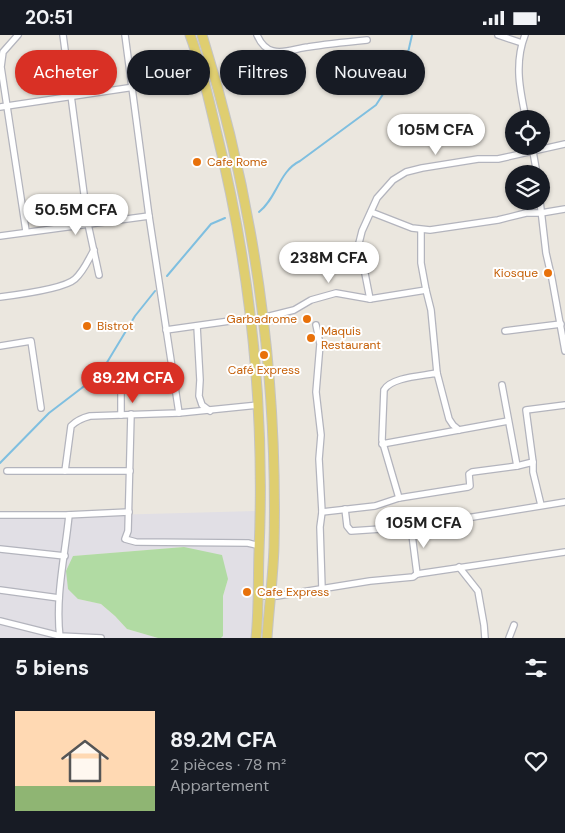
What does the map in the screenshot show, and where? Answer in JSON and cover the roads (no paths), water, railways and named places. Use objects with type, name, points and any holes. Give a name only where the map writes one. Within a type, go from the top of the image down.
[{"type":"main road","points":[[190,35],[195,50]]},
{"type":"main road","points":[[202,35],[232,145],[246,209],[255,260],[270,392],[274,549],[267,638]]},
{"type":"main road","points":[[207,95],[235,211],[251,318],[258,405],[261,496],[256,638]]},
{"type":"street","points":[[18,35],[3,52],[1,67],[3,107],[26,231]]},
{"type":"street","points":[[62,35],[88,224],[99,275]]},
{"type":"street","points":[[125,35],[127,50]]},
{"type":"street","points":[[257,35],[266,48],[274,51],[286,51],[366,39]]},
{"type":"street","points":[[498,35],[522,43]]},
{"type":"street","points":[[524,110],[518,73],[522,43],[525,35]]},
{"type":"street","points":[[3,107],[127,88]]},
{"type":"street","points":[[133,95],[149,216],[179,413]]},
{"type":"street","points":[[550,146],[565,144]]},
{"type":"street","points":[[370,299],[359,243],[362,231],[377,198],[384,189],[393,180],[422,168],[478,159],[498,159],[512,155]]},
{"type":"street","points":[[371,212],[412,228],[443,229],[498,220],[526,213],[541,213],[565,209]]},
{"type":"street","points":[[541,210],[546,253],[565,351]]},
{"type":"street","points":[[0,236],[149,216]]},
{"type":"street","points":[[421,229],[421,263],[431,311],[438,373],[450,419],[459,430]]},
{"type":"street","points":[[0,297],[44,290],[74,281],[94,250]]},
{"type":"street","points":[[262,318],[294,310],[311,300],[336,293],[370,299],[426,290]]},
{"type":"street","points":[[166,330],[251,318]]},
{"type":"street","points":[[505,331],[561,324]]},
{"type":"street","points":[[316,325],[320,343],[316,392],[322,435],[319,459],[322,512],[320,527],[322,589]]},
{"type":"street","points":[[197,326],[199,396],[202,405],[210,411]]},
{"type":"street","points":[[0,347],[31,341],[41,408]]},
{"type":"street","points":[[121,370],[121,415]]},
{"type":"street","points":[[399,498],[382,444],[384,390],[385,387],[394,381],[438,373]]},
{"type":"street","points":[[502,385],[517,466]]},
{"type":"street","points":[[65,471],[72,426],[76,421],[90,416],[210,411],[258,405]]},
{"type":"street","points":[[541,505],[533,472],[526,410],[565,405]]},
{"type":"street","points":[[131,414],[129,512],[128,531],[125,539],[136,542],[248,543],[260,546]]},
{"type":"street","points":[[382,444],[508,421]]},
{"type":"street","points":[[322,512],[375,506],[399,498],[470,487],[470,474],[472,472],[533,462]]},
{"type":"street","points":[[7,471],[130,471]]},
{"type":"street","points":[[345,509],[347,526],[350,531],[411,527],[565,502]]},
{"type":"street","points":[[0,515],[69,515],[129,512]]},
{"type":"street","points":[[60,637],[59,598],[69,515]]},
{"type":"street","points":[[411,527],[417,574]]},
{"type":"street","points":[[0,549],[65,556]]},
{"type":"street","points":[[258,596],[270,597],[370,581],[413,577],[417,574],[459,567],[565,552]]},
{"type":"street","points":[[459,567],[478,591],[485,638]]},
{"type":"street","points":[[0,591],[59,598]]},
{"type":"street","points":[[0,621],[60,637],[101,638]]},
{"type":"street","points":[[509,638],[514,625]]},
{"type":"waterway","points":[[259,212],[270,200],[287,171],[293,165],[376,105],[407,57],[412,35]]},
{"type":"waterway","points":[[167,276],[211,224],[225,218]]},
{"type":"waterway","points":[[0,463],[49,413],[100,374],[135,316],[155,291]]},
{"type":"place","name":"Cafe Rome","points":[[197,162]]},
{"type":"place","name":"Kiosque","points":[[548,273]]},
{"type":"place","name":"Garbadrome","points":[[307,319]]},
{"type":"place","name":"Bistrot","points":[[87,326]]},
{"type":"place","name":"Maquis Restaurant","points":[[311,338]]},
{"type":"place","name":"Café Express","points":[[264,355]]},
{"type":"place","name":"Cafe Express","points":[[247,592]]}]
